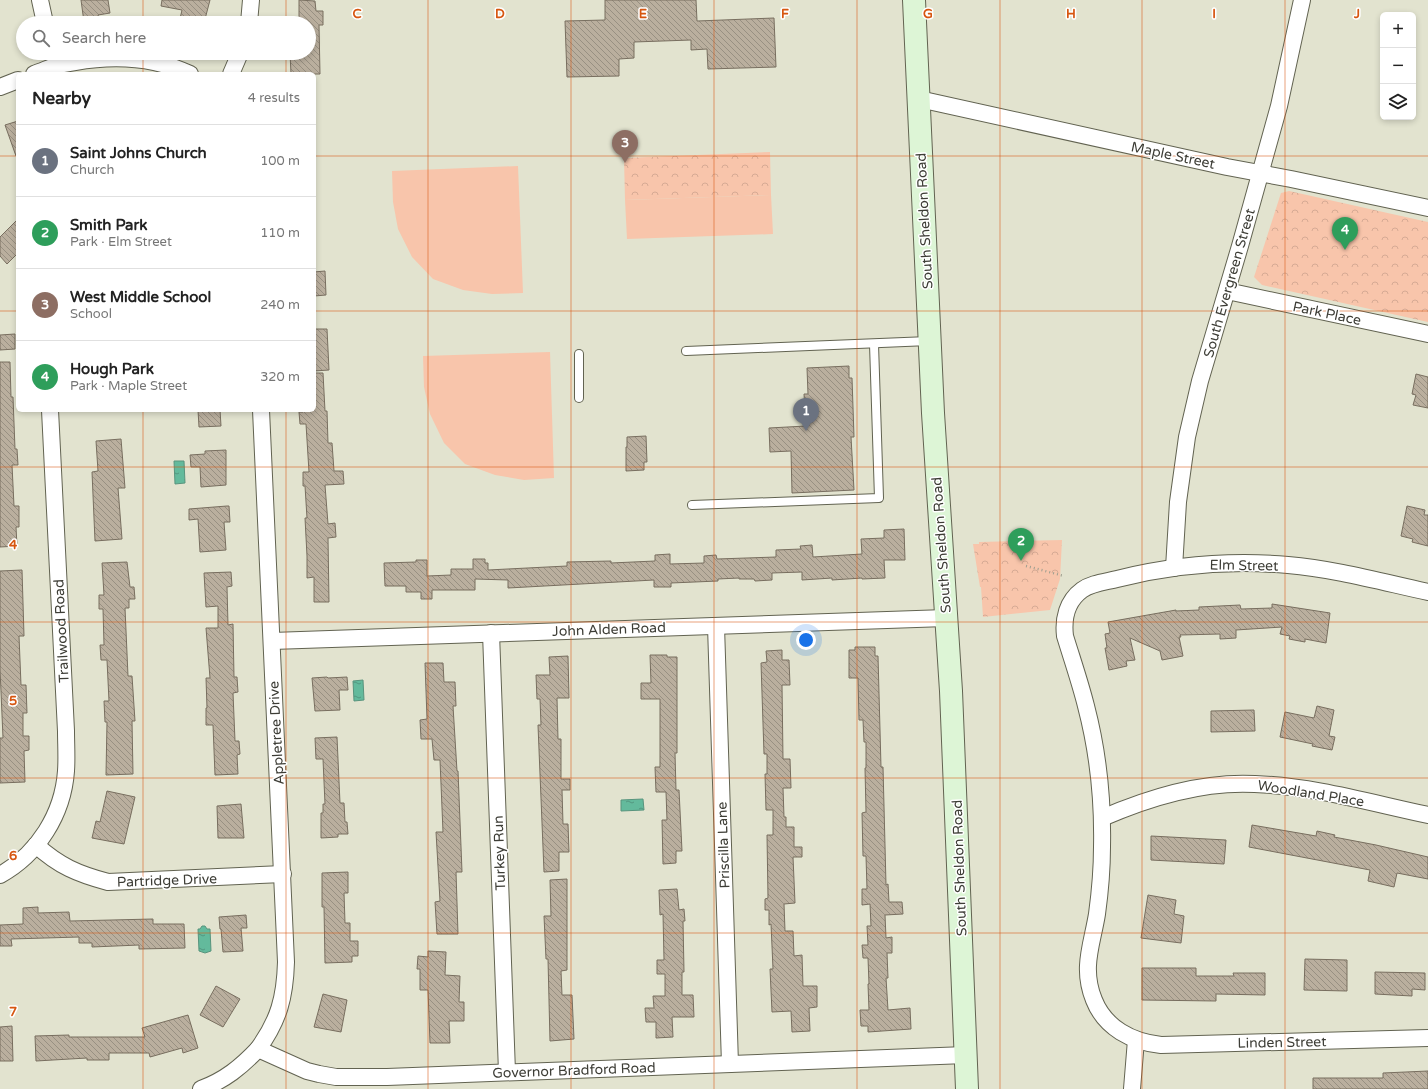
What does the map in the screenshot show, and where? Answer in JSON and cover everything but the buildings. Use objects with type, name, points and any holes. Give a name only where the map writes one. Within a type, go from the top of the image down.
[{"type":"main road","name":"South Sheldon Road","points":[[914,0],[929,341],[951,690],[967,1089]]},
{"type":"street","points":[[40,0],[43,16]]},
{"type":"street","points":[[250,16],[251,0]]},
{"type":"street","name":"South Evergreen Street","points":[[1174,568],[1178,502],[1187,437],[1200,381],[1279,106],[1302,0]]},
{"type":"street","points":[[37,72],[55,60]]},
{"type":"street","points":[[138,60],[174,67],[185,72]]},
{"type":"street","points":[[232,72],[237,60]]},
{"type":"street","points":[[0,87],[16,81]]},
{"type":"street","name":"Maple Street","points":[[919,99],[1428,208]]},
{"type":"street","name":"Park Place","points":[[1227,291],[1428,334]]},
{"type":"street","name":"Trailwood Road","points":[[36,845],[49,827],[58,810],[66,771],[66,723],[50,412]]},
{"type":"street","name":"Appletree Drive","points":[[258,1049],[276,1020],[282,1002],[286,962],[261,412]]},
{"type":"street","name":"Elm Street","points":[[1102,818],[1100,783],[1094,745],[1086,706],[1065,636],[1064,625],[1066,614],[1069,606],[1078,594],[1092,585],[1138,573],[1208,563],[1241,562],[1289,565],[1326,570],[1428,592]]},
{"type":"street","name":"John Alden Road","points":[[272,641],[946,618]]},
{"type":"street","name":"Priscilla Lane","points":[[716,626],[730,1064]]},
{"type":"street","name":"Turkey Run","points":[[492,633],[507,1072]]},
{"type":"street","name":"Woodland Place","points":[[1102,818],[1126,807],[1169,794],[1214,786],[1254,784],[1321,792],[1428,815]]},
{"type":"street","points":[[1102,818],[1101,876],[1097,915],[1087,964],[1088,979],[1094,1001],[1103,1016],[1118,1030],[1136,1040],[1132,1089]]},
{"type":"street","points":[[0,875],[10,870],[36,845]]},
{"type":"street","name":"Partridge Drive","points":[[36,845],[51,858],[68,868],[86,876],[108,882],[283,874]]},
{"type":"street","name":"Linden Street","points":[[1136,1040],[1147,1043],[1161,1044],[1428,1038]]},
{"type":"street","points":[[202,1089],[230,1075],[244,1064],[258,1049]]},
{"type":"street","name":"Governor Bradford Road","points":[[258,1049],[307,1071],[336,1077],[966,1055]]},
{"type":"lane","points":[[686,351],[929,341]]},
{"type":"lane","points":[[692,505],[880,498],[874,344]]},
{"type":"lane","points":[[578,354],[579,398]]},
{"type":"path","points":[[1026,566],[1064,576]]},
{"type":"green space","points":[[770,152],[771,195],[625,200],[624,158]]},
{"type":"green space","points":[[518,166],[523,293],[492,294],[463,290],[433,279],[412,257],[398,229],[393,202],[392,171]]},
{"type":"green space","points":[[1289,191],[1428,222],[1428,322],[1262,285],[1254,277],[1281,193]]},
{"type":"green space","points":[[771,195],[773,234],[627,239],[625,200]]},
{"type":"green space","points":[[550,352],[554,478],[524,480],[495,475],[465,464],[444,443],[430,414],[424,387],[423,356]]},
{"type":"green space","points":[[1062,540],[1060,579],[1050,610],[983,617],[981,587],[973,544],[979,544],[979,542]]},
{"type":"water","points":[[174,461],[184,461],[185,483],[175,484]]},
{"type":"water","points":[[363,680],[364,700],[354,701],[353,681]]},
{"type":"water","points":[[643,799],[644,810],[621,811],[621,800]]},
{"type":"water","points":[[202,926],[210,929],[211,951],[205,953],[199,951],[198,929]]},
{"type":"place","name":"West Middle School","points":[[625,163]]},
{"type":"place","name":"Hough Park","points":[[1345,250]]},
{"type":"place","name":"Saint Johns Church","points":[[806,431]]},
{"type":"place","name":"Smith Park","points":[[1021,561]]}]
